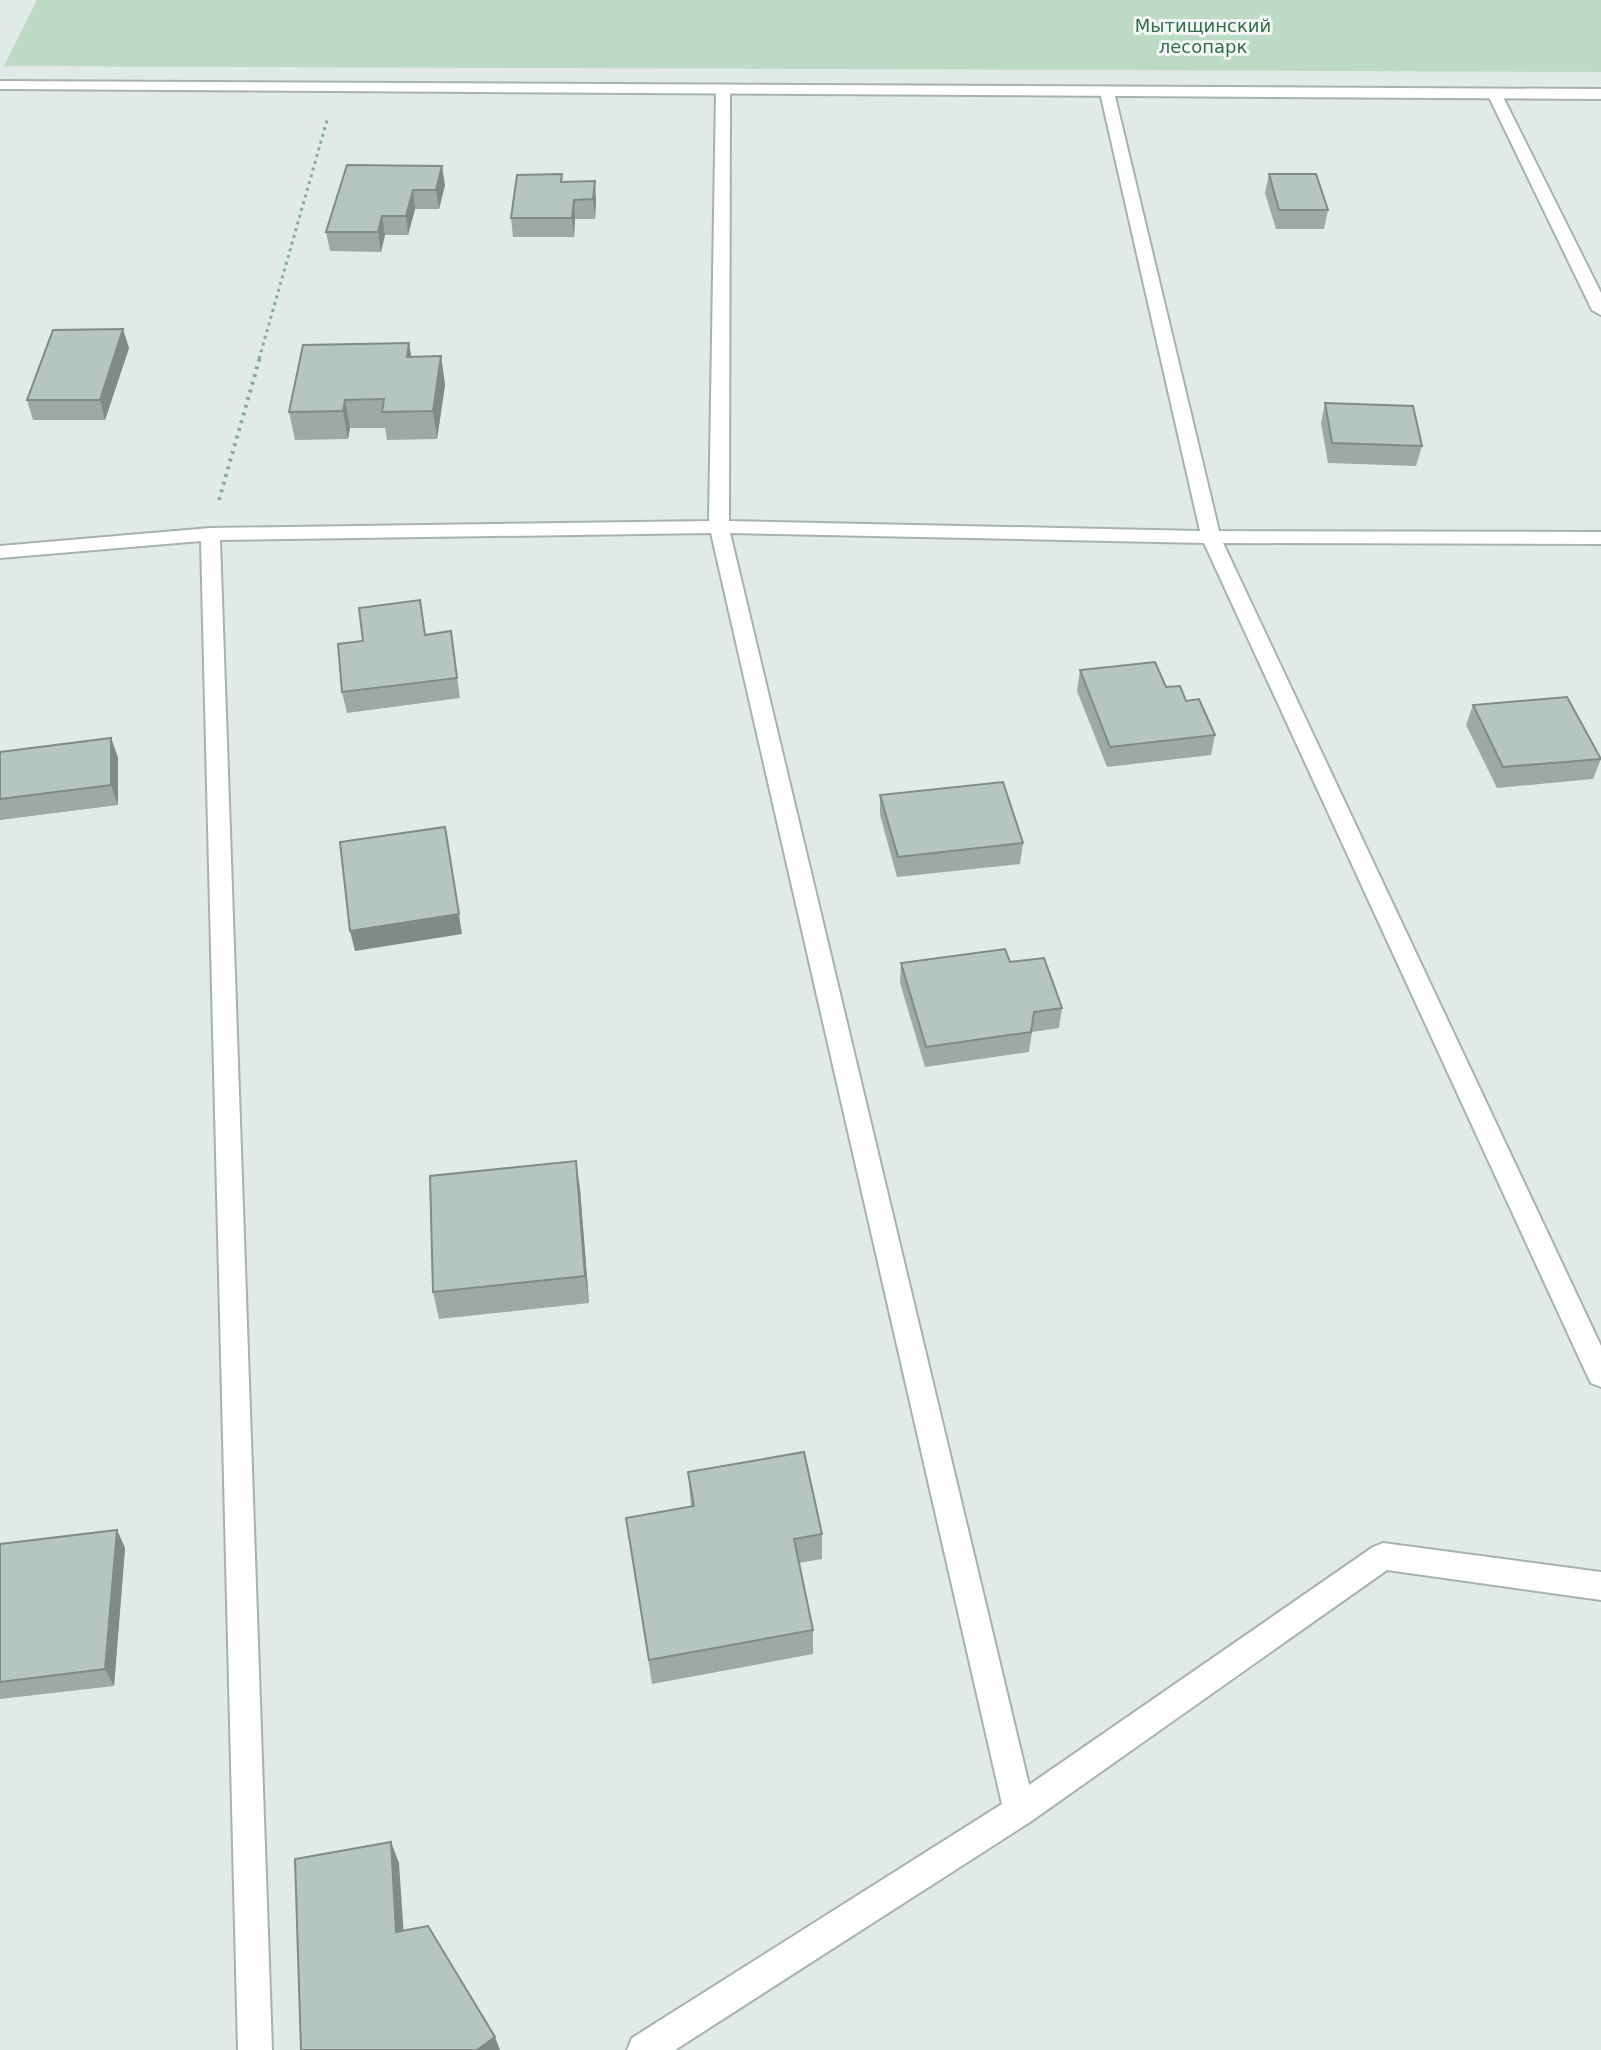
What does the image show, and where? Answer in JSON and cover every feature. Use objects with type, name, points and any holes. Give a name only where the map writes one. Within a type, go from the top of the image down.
[{"type":"street","points":[[0,85],[1601,94]]},
{"type":"street","points":[[723,91],[719,527],[1019,1811]]},
{"type":"street","points":[[1107,92],[1211,537],[1601,1375]]},
{"type":"street","points":[[1494,93],[1601,310]]},
{"type":"street","points":[[0,552],[210,534],[719,527],[1211,537],[1601,538]]},
{"type":"street","points":[[210,534],[255,2050]]},
{"type":"street","points":[[644,2050],[1019,1811],[1383,1556],[1601,1586]]},
{"type":"path","points":[[210,534],[337,85]]},
{"type":"green space","name":"Мытищинский лесопарк","points":[[37,0],[1601,0],[1601,72],[4,66]]},
{"type":"building","points":[[347,165],[442,166],[436,190],[413,190],[406,216],[382,216],[378,232],[326,232]]},
{"type":"building","points":[[562,174],[561,182],[595,181],[593,199],[574,200],[572,218],[511,218],[517,175]]},
{"type":"building","points":[[1269,174],[1316,174],[1328,210],[1279,210]]},
{"type":"building","points":[[123,329],[100,400],[27,400],[53,330]]},
{"type":"building","points":[[409,343],[407,357],[441,356],[433,411],[382,412],[384,399],[345,400],[343,411],[289,412],[303,345]]},
{"type":"building","points":[[1325,403],[1413,406],[1422,446],[1332,443]]},
{"type":"building","points":[[420,600],[425,635],[451,631],[457,678],[342,692],[338,644],[363,641],[359,608]]},
{"type":"building","points":[[1155,662],[1166,687],[1180,686],[1186,701],[1199,699],[1215,735],[1110,747],[1080,670]]},
{"type":"building","points":[[1567,697],[1601,759],[1503,767],[1473,705]]},
{"type":"building","points":[[111,738],[111,785],[0,799],[0,752]]},
{"type":"building","points":[[1003,782],[1023,843],[898,857],[880,795]]},
{"type":"building","points":[[445,827],[459,914],[350,931],[340,842]]},
{"type":"building","points":[[1005,949],[1010,962],[1044,958],[1062,1008],[1034,1012],[1031,1032],[926,1047],[901,963]]},
{"type":"building","points":[[576,1161],[585,1276],[433,1292],[430,1176]]},
{"type":"building","points":[[804,1452],[822,1534],[794,1539],[813,1630],[649,1660],[626,1518],[694,1506],[688,1472]]},
{"type":"building","points":[[117,1530],[105,1669],[0,1682],[0,1544]]},
{"type":"building","points":[[391,1842],[396,1932],[428,1926],[495,2037],[477,2050],[301,2050],[295,1859]]}]
